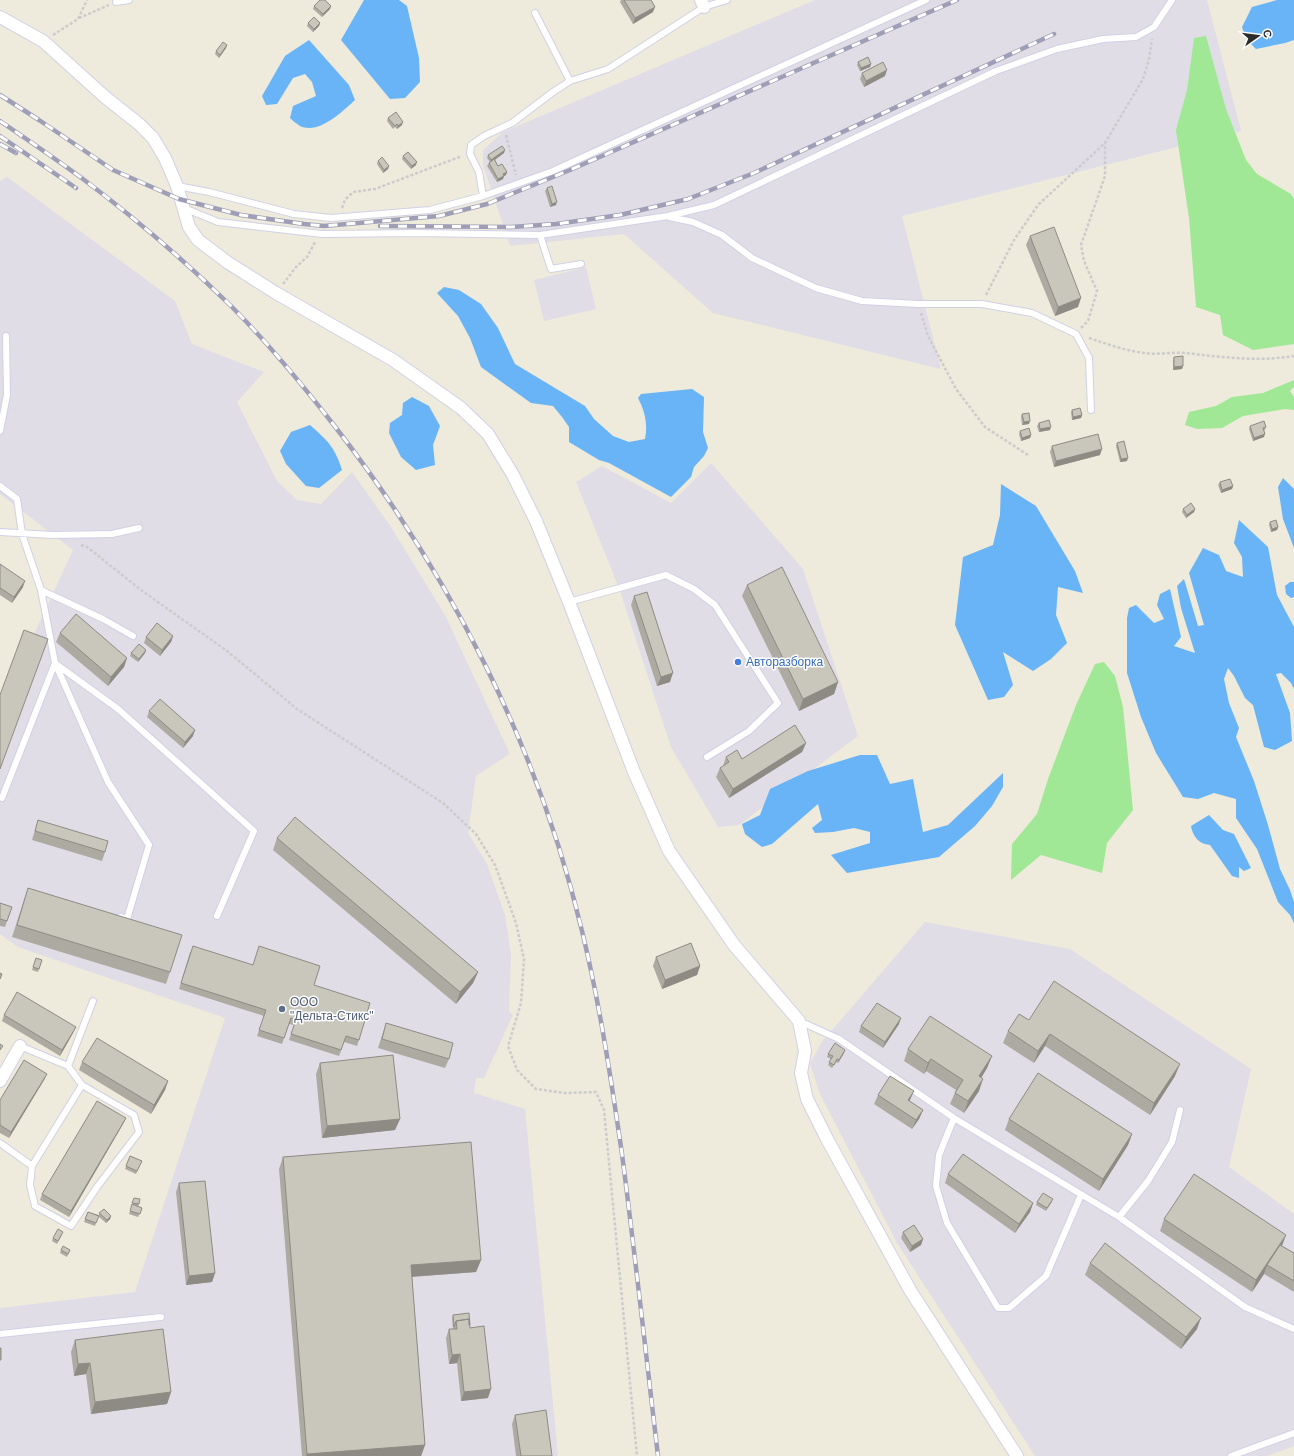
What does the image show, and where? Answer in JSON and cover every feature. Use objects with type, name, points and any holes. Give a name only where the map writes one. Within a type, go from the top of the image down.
[{"type":"street","points":[[0,17],[42,41],[105,97],[139,124],[153,138],[165,158],[176,186],[189,228],[198,240],[227,262],[276,293],[393,360],[461,408],[488,434],[513,475],[536,521],[569,602],[634,772],[668,851],[734,945],[799,1021],[805,1051],[801,1073],[807,1099],[827,1139],[910,1290],[1017,1456]]},
{"type":"street","points":[[0,1081],[20,1046]]},
{"type":"lane","points":[[116,2],[129,0]]},
{"type":"lane","points":[[483,196],[479,172],[470,154],[472,145],[484,136],[512,123],[570,81],[608,69],[702,3],[727,0]]},
{"type":"lane","points":[[176,186],[209,192],[294,214],[331,218],[430,210],[483,196],[553,171],[926,0]]},
{"type":"lane","points":[[182,207],[218,222],[322,234],[417,233],[540,235],[668,216],[714,205],[996,71],[1057,49],[1103,39],[1136,37],[1154,27],[1172,0]]},
{"type":"lane","points":[[535,13],[570,81]]},
{"type":"lane","points":[[668,216],[693,222],[722,235],[752,258],[816,288],[862,301],[918,304],[982,304],[1032,313],[1076,334],[1089,358],[1092,410]]},
{"type":"lane","points":[[540,235],[551,269],[582,264]]},
{"type":"lane","points":[[0,432],[7,395],[6,336]]},
{"type":"lane","points":[[0,486],[17,499],[22,534],[40,590],[55,663],[108,782],[149,845],[127,919],[113,915]]},
{"type":"lane","points":[[0,532],[52,535],[112,534],[139,528]]},
{"type":"lane","points":[[569,602],[666,575],[694,589],[715,604],[778,703],[749,731],[707,757]]},
{"type":"lane","points":[[40,590],[103,619],[133,636]]},
{"type":"lane","points":[[2,798],[55,663]]},
{"type":"lane","points":[[55,663],[118,709],[254,831],[217,916]]},
{"type":"lane","points":[[68,1066],[93,1001]]},
{"type":"lane","points":[[799,1021],[839,1039],[954,1118],[1119,1217],[1244,1307],[1294,1329]]},
{"type":"lane","points":[[20,1046],[68,1066],[82,1085],[134,1115],[139,1132],[70,1226],[35,1206],[30,1185],[32,1166],[82,1085]]},
{"type":"lane","points":[[1119,1217],[1148,1181],[1172,1142],[1180,1110]]},
{"type":"lane","points":[[954,1118],[939,1155],[936,1186],[947,1223],[998,1308],[1009,1308],[1046,1276],[1081,1195]]},
{"type":"lane","points":[[0,1143],[32,1166]]},
{"type":"lane","points":[[0,1334],[161,1317]]},
{"type":"lane","points":[[1231,1456],[1294,1432]]},
{"type":"path","points":[[78,19],[87,0]]},
{"type":"path","points":[[42,41],[78,19],[116,2]]},
{"type":"path","points":[[982,304],[1014,240],[1038,205],[1105,143],[1143,79],[1149,60],[1154,27]]},
{"type":"path","points":[[503,127],[519,183]]},
{"type":"path","points":[[1105,143],[1105,176],[1081,246],[1084,261],[1097,291],[1088,321],[1076,334],[1121,348],[1146,353],[1182,353],[1240,359],[1278,359],[1294,356]]},
{"type":"path","points":[[918,304],[928,336],[956,390],[985,427],[1028,455]]},
{"type":"path","points":[[80,545],[87,547],[141,590],[227,652],[298,709],[443,803],[476,834],[495,865],[516,923],[524,959],[521,1003],[508,1046],[517,1070],[536,1089],[565,1092],[596,1092],[604,1110],[638,1456]]},
{"type":"shaded area","points":[[815,0],[1207,0],[1241,131],[902,216],[941,369],[713,313],[624,234],[510,246],[483,165],[483,150],[503,132]]},
{"type":"shaded area","points":[[7,177],[175,301],[192,344],[264,372],[237,402],[277,481],[297,500],[321,504],[352,472],[391,527],[445,615],[510,754],[476,776],[468,833],[487,864],[505,915],[511,955],[509,1011],[513,1015],[484,1078],[476,1078],[474,1093],[525,1109],[558,1456],[0,1456],[0,1308],[135,1292],[225,1018],[18,947],[0,934],[0,708],[73,550],[0,494],[0,181]]},
{"type":"shaded area","points":[[586,267],[596,309],[544,321],[534,280]]},
{"type":"shaded area","name":"Авторазборка","points":[[711,463],[803,569],[858,736],[739,825],[718,827],[671,747],[619,588],[576,482],[602,466],[671,503]]},
{"type":"shaded area","points":[[925,922],[1070,949],[1251,1069],[1229,1167],[1294,1214],[1294,1446],[1267,1456],[1035,1456],[897,1243],[820,1094],[810,1064],[821,1043]]},
{"type":"green space","points":[[1206,36],[1226,109],[1246,160],[1257,174],[1291,194],[1294,199],[1294,344],[1253,350],[1223,335],[1220,315],[1196,307],[1189,218],[1176,130],[1187,90],[1194,38]]},
{"type":"green space","points":[[1294,380],[1294,387],[1290,391],[1294,397],[1294,410],[1285,409],[1243,416],[1222,428],[1197,429],[1185,425],[1189,412],[1216,406],[1232,397],[1263,393]]},
{"type":"green space","points":[[1104,662],[1115,676],[1123,707],[1133,810],[1107,843],[1102,873],[1041,855],[1011,880],[1012,844],[1037,814],[1048,779],[1076,705],[1095,664]]},
{"type":"water","points":[[364,0],[399,0],[407,6],[419,58],[420,82],[405,98],[390,99],[341,40]]},
{"type":"water","points":[[1277,0],[1294,0],[1294,40],[1256,49],[1246,39],[1242,27],[1252,7]]},
{"type":"water","points":[[309,40],[349,85],[355,100],[323,125],[307,128],[300,126],[290,118],[293,106],[316,96],[312,82],[305,74],[293,78],[277,104],[266,105],[262,96],[285,56]]},
{"type":"water","points":[[444,287],[459,290],[481,304],[498,328],[515,364],[585,406],[594,419],[613,436],[629,442],[645,439],[645,418],[638,398],[641,394],[692,389],[704,397],[703,432],[708,448],[704,456],[694,467],[691,477],[671,497],[609,463],[599,460],[569,442],[569,427],[553,406],[531,403],[481,367],[470,338],[458,316],[437,293]]},
{"type":"water","points":[[412,397],[429,406],[440,426],[433,445],[435,465],[416,470],[401,457],[389,433],[390,423],[402,415],[403,403]]},
{"type":"water","points":[[310,425],[330,444],[342,470],[319,488],[306,486],[286,464],[280,451],[291,432]]},
{"type":"water","points":[[1283,478],[1294,489],[1294,548],[1283,519],[1278,487]]},
{"type":"water","points":[[1001,484],[1036,506],[1075,571],[1083,593],[1058,587],[1056,615],[1067,643],[1051,659],[1033,671],[1003,652],[1013,685],[1004,697],[988,700],[955,625],[963,557],[993,545],[1000,515]]},
{"type":"water","points":[[1239,520],[1268,547],[1277,595],[1294,627],[1294,689],[1291,683],[1281,673],[1276,674],[1290,713],[1292,741],[1275,750],[1264,747],[1253,705],[1245,698],[1234,676],[1228,668],[1224,679],[1229,703],[1239,728],[1236,737],[1254,781],[1280,869],[1294,902],[1294,923],[1290,915],[1278,902],[1257,849],[1236,818],[1236,799],[1214,793],[1198,799],[1183,797],[1156,753],[1141,717],[1127,673],[1127,618],[1129,608],[1136,605],[1154,623],[1164,619],[1157,605],[1160,594],[1170,589],[1181,637],[1174,646],[1195,653],[1181,608],[1177,586],[1184,579],[1198,626],[1204,625],[1189,573],[1203,548],[1219,555],[1226,571],[1243,577],[1242,557],[1234,543]]},
{"type":"water","points":[[1290,582],[1294,582],[1294,597],[1291,598],[1286,594],[1285,586]]},
{"type":"water","points":[[860,755],[877,755],[890,784],[913,779],[923,832],[948,825],[1003,773],[1003,787],[992,806],[975,826],[939,857],[847,873],[831,855],[870,843],[870,832],[854,828],[833,832],[815,833],[812,828],[822,820],[818,804],[772,844],[762,847],[745,834],[742,824],[760,815],[770,789],[808,771]]},
{"type":"water","points":[[1209,815],[1223,830],[1234,834],[1251,868],[1244,871],[1239,867],[1239,878],[1232,876],[1210,845],[1197,839],[1193,833],[1191,826]]},
{"type":"building","points":[[320,0],[325,0],[331,6],[323,14],[314,6]]},
{"type":"building","points":[[624,0],[651,0],[655,7],[635,18]]},
{"type":"building","points":[[314,17],[320,23],[314,29],[308,23]]},
{"type":"building","points":[[223,42],[227,45],[220,55],[216,51]]},
{"type":"building","points":[[868,57],[871,64],[861,68],[858,62]]},
{"type":"building","points":[[883,62],[887,70],[866,81],[862,73]]},
{"type":"building","points":[[396,112],[403,122],[398,126],[397,124],[395,126],[388,118]]},
{"type":"building","points":[[502,146],[505,150],[491,160],[488,155]]},
{"type":"building","points":[[408,152],[417,162],[412,166],[403,156]]},
{"type":"building","points":[[382,157],[389,166],[384,170],[378,161]]},
{"type":"building","points":[[494,159],[498,166],[502,164],[507,172],[503,174],[504,176],[498,179],[489,163]]},
{"type":"building","points":[[552,186],[557,202],[552,204],[547,188]]},
{"type":"building","points":[[1054,227],[1081,298],[1058,307],[1030,236]]},
{"type":"building","points":[[1183,356],[1183,366],[1174,367],[1174,357]]},
{"type":"building","points":[[1080,408],[1082,415],[1073,417],[1072,410]]},
{"type":"building","points":[[1029,413],[1030,421],[1024,422],[1022,414]]},
{"type":"building","points":[[1049,420],[1051,427],[1040,429],[1039,423]]},
{"type":"building","points":[[1264,421],[1266,427],[1263,428],[1265,434],[1254,438],[1250,426]]},
{"type":"building","points":[[1029,428],[1031,435],[1022,438],[1020,431]]},
{"type":"building","points":[[1098,434],[1102,449],[1056,461],[1052,446]]},
{"type":"building","points":[[1124,441],[1128,458],[1121,459],[1117,443]]},
{"type":"building","points":[[1230,479],[1233,486],[1222,490],[1220,482]]},
{"type":"building","points":[[1191,503],[1195,509],[1187,515],[1183,509]]},
{"type":"building","points":[[1276,520],[1278,527],[1272,529],[1270,522]]},
{"type":"building","points":[[0,564],[25,581],[14,597],[0,588]]},
{"type":"building","points":[[782,567],[838,682],[803,699],[747,585]]},
{"type":"building","points":[[647,592],[673,673],[661,677],[634,596]]},
{"type":"building","points":[[76,614],[127,658],[111,677],[60,633]]},
{"type":"building","points":[[157,623],[173,636],[162,650],[146,637]]},
{"type":"building","points":[[24,630],[48,639],[0,769],[0,695]]},
{"type":"building","points":[[139,644],[146,650],[139,659],[131,653]]},
{"type":"building","points":[[160,699],[195,730],[185,742],[149,711]]},
{"type":"building","points":[[795,725],[806,743],[733,789],[720,768],[729,762],[726,757],[737,750],[742,759]]},
{"type":"building","points":[[295,817],[478,972],[460,992],[277,838]]},
{"type":"building","points":[[38,820],[108,841],[105,852],[35,831]]},
{"type":"building","points":[[28,888],[182,935],[170,972],[17,925]]},
{"type":"building","points":[[0,903],[12,907],[7,921],[0,919]]},
{"type":"building","points":[[691,943],[700,966],[665,980],[656,957]]},
{"type":"building","points":[[193,946],[253,965],[259,946],[320,966],[314,985],[370,1003],[359,1040],[346,1036],[341,1050],[291,1034],[296,1020],[291,1018],[284,1038],[259,1030],[266,1010],[181,983]]},
{"type":"building","points":[[36,958],[42,960],[39,969],[33,967]]},
{"type":"building","points":[[1054,981],[1180,1064],[1154,1103],[1050,1034],[1038,1051],[1008,1031],[1019,1014],[1029,1020]]},
{"type":"building","points":[[17,992],[76,1027],[62,1050],[4,1015]]},
{"type":"building","points":[[877,1003],[901,1018],[885,1042],[861,1026]]},
{"type":"building","points":[[930,1016],[992,1056],[979,1076],[983,1079],[968,1101],[955,1093],[963,1080],[931,1059],[928,1063],[908,1049]]},
{"type":"building","points":[[386,1023],[453,1043],[449,1059],[382,1039]]},
{"type":"building","points":[[97,1038],[168,1081],[154,1105],[82,1062]]},
{"type":"building","points":[[835,1043],[845,1050],[834,1065],[829,1062],[833,1056],[828,1054]]},
{"type":"building","points":[[393,1055],[400,1119],[327,1126],[320,1063]]},
{"type":"building","points":[[24,1060],[47,1074],[11,1132],[0,1125],[0,1100]]},
{"type":"building","points":[[1038,1073],[1132,1134],[1103,1179],[1009,1119]]},
{"type":"building","points":[[890,1076],[914,1091],[908,1100],[923,1110],[916,1120],[878,1095]]},
{"type":"building","points":[[97,1101],[126,1118],[71,1211],[42,1194]]},
{"type":"building","points":[[471,1142],[481,1260],[411,1265],[425,1445],[307,1454],[283,1157]]},
{"type":"building","points":[[963,1154],[1033,1203],[1019,1224],[948,1174]]},
{"type":"building","points":[[130,1156],[142,1161],[137,1171],[126,1166]]},
{"type":"building","points":[[1194,1174],[1286,1235],[1256,1280],[1164,1219]]},
{"type":"building","points":[[205,1181],[215,1273],[189,1276],[179,1183]]},
{"type":"building","points":[[1043,1193],[1053,1199],[1047,1208],[1037,1202]]},
{"type":"building","points":[[134,1198],[140,1199],[139,1204],[132,1203]]},
{"type":"building","points":[[132,1204],[142,1208],[140,1214],[130,1211]]},
{"type":"building","points":[[104,1209],[111,1216],[107,1220],[99,1213]]},
{"type":"building","points":[[88,1212],[99,1216],[96,1223],[85,1219]]},
{"type":"building","points":[[914,1225],[923,1239],[912,1246],[903,1232]]},
{"type":"building","points":[[58,1229],[63,1232],[58,1241],[53,1238]]},
{"type":"building","points":[[1105,1243],[1201,1318],[1186,1337],[1090,1263]]},
{"type":"building","points":[[1280,1245],[1294,1253],[1294,1281],[1267,1265]]},
{"type":"building","points":[[63,1246],[70,1250],[68,1254],[61,1250]]},
{"type":"building","points":[[469,1313],[470,1325],[469,1319],[456,1321],[454,1327],[453,1315]]},
{"type":"building","points":[[469,1319],[470,1328],[484,1326],[491,1389],[464,1392],[460,1354],[452,1355],[449,1329],[457,1329],[456,1321]]},
{"type":"building","points":[[163,1329],[171,1392],[95,1402],[90,1363],[78,1364],[75,1340]]},
{"type":"building","points":[[1,1348],[1,1360],[0,1360]]},
{"type":"building","points":[[546,1410],[552,1456],[521,1456],[515,1415]]},
{"type":"railway","points":[[0,95],[113,170],[179,199],[241,215],[324,226],[439,216],[487,204],[570,170],[957,0]]},
{"type":"railway","points":[[380,226],[511,227],[556,224],[620,215],[688,199],[754,173],[1054,34]]},
{"type":"railway","points":[[0,121],[83,179],[141,224],[214,289],[271,349],[333,424],[375,481],[415,540],[452,602],[485,664],[515,729],[541,795],[563,862],[582,931],[605,1042],[614,1098],[636,1267],[658,1456]]},
{"type":"railway","points":[[0,136],[76,188]]},
{"type":"railway","points":[[0,144],[16,153]]},
{"type":"place","name":"Авторазборка","points":[[738,662]]},
{"type":"place","name":"ООО \"Дельта-Стикс\"","points":[[282,1009]]}]
